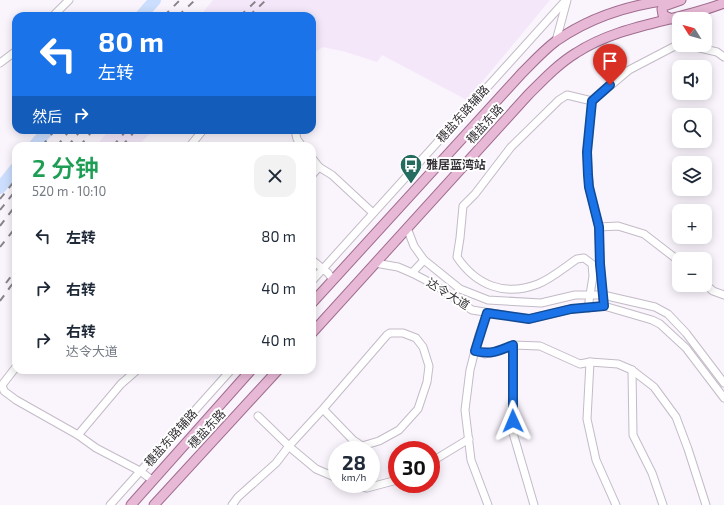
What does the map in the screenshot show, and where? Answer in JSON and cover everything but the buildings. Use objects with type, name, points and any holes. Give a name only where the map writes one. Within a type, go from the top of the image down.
[{"type":"main road","name":"穗盐东路","points":[[316,299],[522,73],[556,42],[601,17],[630,7],[669,0]]},
{"type":"main road","points":[[672,19],[663,15],[662,9],[664,6],[681,0]]},
{"type":"main road","name":"穗盐东路","points":[[699,12],[724,3]]},
{"type":"main road","name":"穗盐东路","points":[[316,329],[528,95],[562,62],[588,46],[610,36],[634,28],[672,19]]},
{"type":"main road","name":"穗盐东路","points":[[131,505],[247,374]]},
{"type":"main road","name":"穗盐东路","points":[[154,505],[274,374]]},
{"type":"street","points":[[57,12],[69,0]]},
{"type":"street","points":[[556,42],[566,0]]},
{"type":"street","name":"穗盐东路辅路","points":[[316,276],[566,0]]},
{"type":"street","points":[[604,306],[600,264],[599,227],[589,187],[587,152],[592,101],[610,85],[636,66],[672,48]]},
{"type":"street","points":[[712,51],[724,57]]},
{"type":"street","points":[[0,63],[12,54]]},
{"type":"street","points":[[588,308],[593,276],[592,264],[584,258],[577,259],[539,284],[507,290],[490,286],[473,275],[465,268],[457,256],[463,206],[475,194],[511,147],[559,100],[567,96],[592,101]]},
{"type":"street","points":[[193,142],[200,134]]},
{"type":"street","points":[[316,163],[319,167],[332,175],[373,213]]},
{"type":"street","points":[[316,171],[319,167]]},
{"type":"street","points":[[599,227],[618,226],[644,234],[672,256]]},
{"type":"street","name":"达令大道","points":[[407,228],[414,246],[424,260],[460,290],[488,300],[540,303],[575,295],[603,295],[655,307],[668,314],[686,334],[724,383]]},
{"type":"street","points":[[412,273],[424,260]]},
{"type":"street","points":[[316,263],[333,280]]},
{"type":"street","name":"达令大道","points":[[375,263],[398,267],[412,273],[435,285],[472,310],[529,319],[571,309],[604,306],[652,320],[660,324],[686,348],[723,395]]},
{"type":"street","points":[[712,291],[724,295]]},
{"type":"street","points":[[487,313],[470,370],[466,410],[471,460],[488,505]]},
{"type":"street","points":[[232,505],[238,497],[276,463],[289,446],[390,332],[416,338],[423,347],[429,366],[427,382],[418,409],[399,430],[379,441],[362,446],[353,440],[323,409]]},
{"type":"street","points":[[475,351],[485,354],[513,345],[540,346],[580,364],[590,362],[618,364],[632,370],[654,387],[676,417],[688,448],[706,505]]},
{"type":"street","points":[[513,345],[513,433],[534,505]]},
{"type":"street","points":[[590,362],[587,419],[596,460],[616,505]]},
{"type":"street","points":[[632,370],[633,435],[652,473],[662,505]]},
{"type":"street","points":[[12,373],[2,385],[4,391],[16,400],[78,435],[96,448],[152,480]]},
{"type":"street","points":[[78,435],[121,384],[132,374]]},
{"type":"street","name":"穗盐东路辅路","points":[[110,505],[227,374]]},
{"type":"street","points":[[258,416],[289,446],[316,469],[328,474]]},
{"type":"street","points":[[440,457],[469,439]]},
{"type":"shaded area","points":[[213,0],[550,0],[467,100],[382,55],[377,62],[346,52],[323,47],[316,51],[316,12],[203,12]]},
{"type":"shaded area","points":[[106,134],[150,134],[141,142],[99,142]]},
{"type":"waterway","points":[[144,12],[155,0]]},
{"type":"waterway","points":[[38,142],[44,134]]},
{"type":"waterway","points":[[0,188],[12,173]]},
{"type":"railway","points":[[168,12],[180,0]]},
{"type":"railway","points":[[182,12],[195,0]]},
{"type":"railway","points":[[244,12],[257,0]]},
{"type":"railway","points":[[253,12],[266,0]]},
{"type":"railway","points":[[45,142],[52,134]]},
{"type":"railway","points":[[60,142],[67,134]]},
{"type":"railway","points":[[71,142],[78,134]]},
{"type":"railway","points":[[83,142],[90,134]]},
{"type":"railway","points":[[116,142],[124,134]]},
{"type":"railway","points":[[126,142],[132,134]]},
{"type":"railway","points":[[0,199],[12,184]]},
{"type":"railway","points":[[0,210],[12,195]]},
{"type":"railway","points":[[0,226],[12,210]]},
{"type":"railway","points":[[0,247],[12,232]]},
{"type":"railway","points":[[6,283],[12,275]]},
{"type":"railway","points":[[0,301],[12,284]]},
{"type":"place","name":"雅居蓝湾站","points":[[411,184]]},
{"type":"route","points":[[513,421],[513,345],[485,354],[475,351],[479,335],[487,313],[529,319],[571,309],[604,306],[600,264],[599,227],[589,187],[587,152],[592,101],[610,85]]}]
